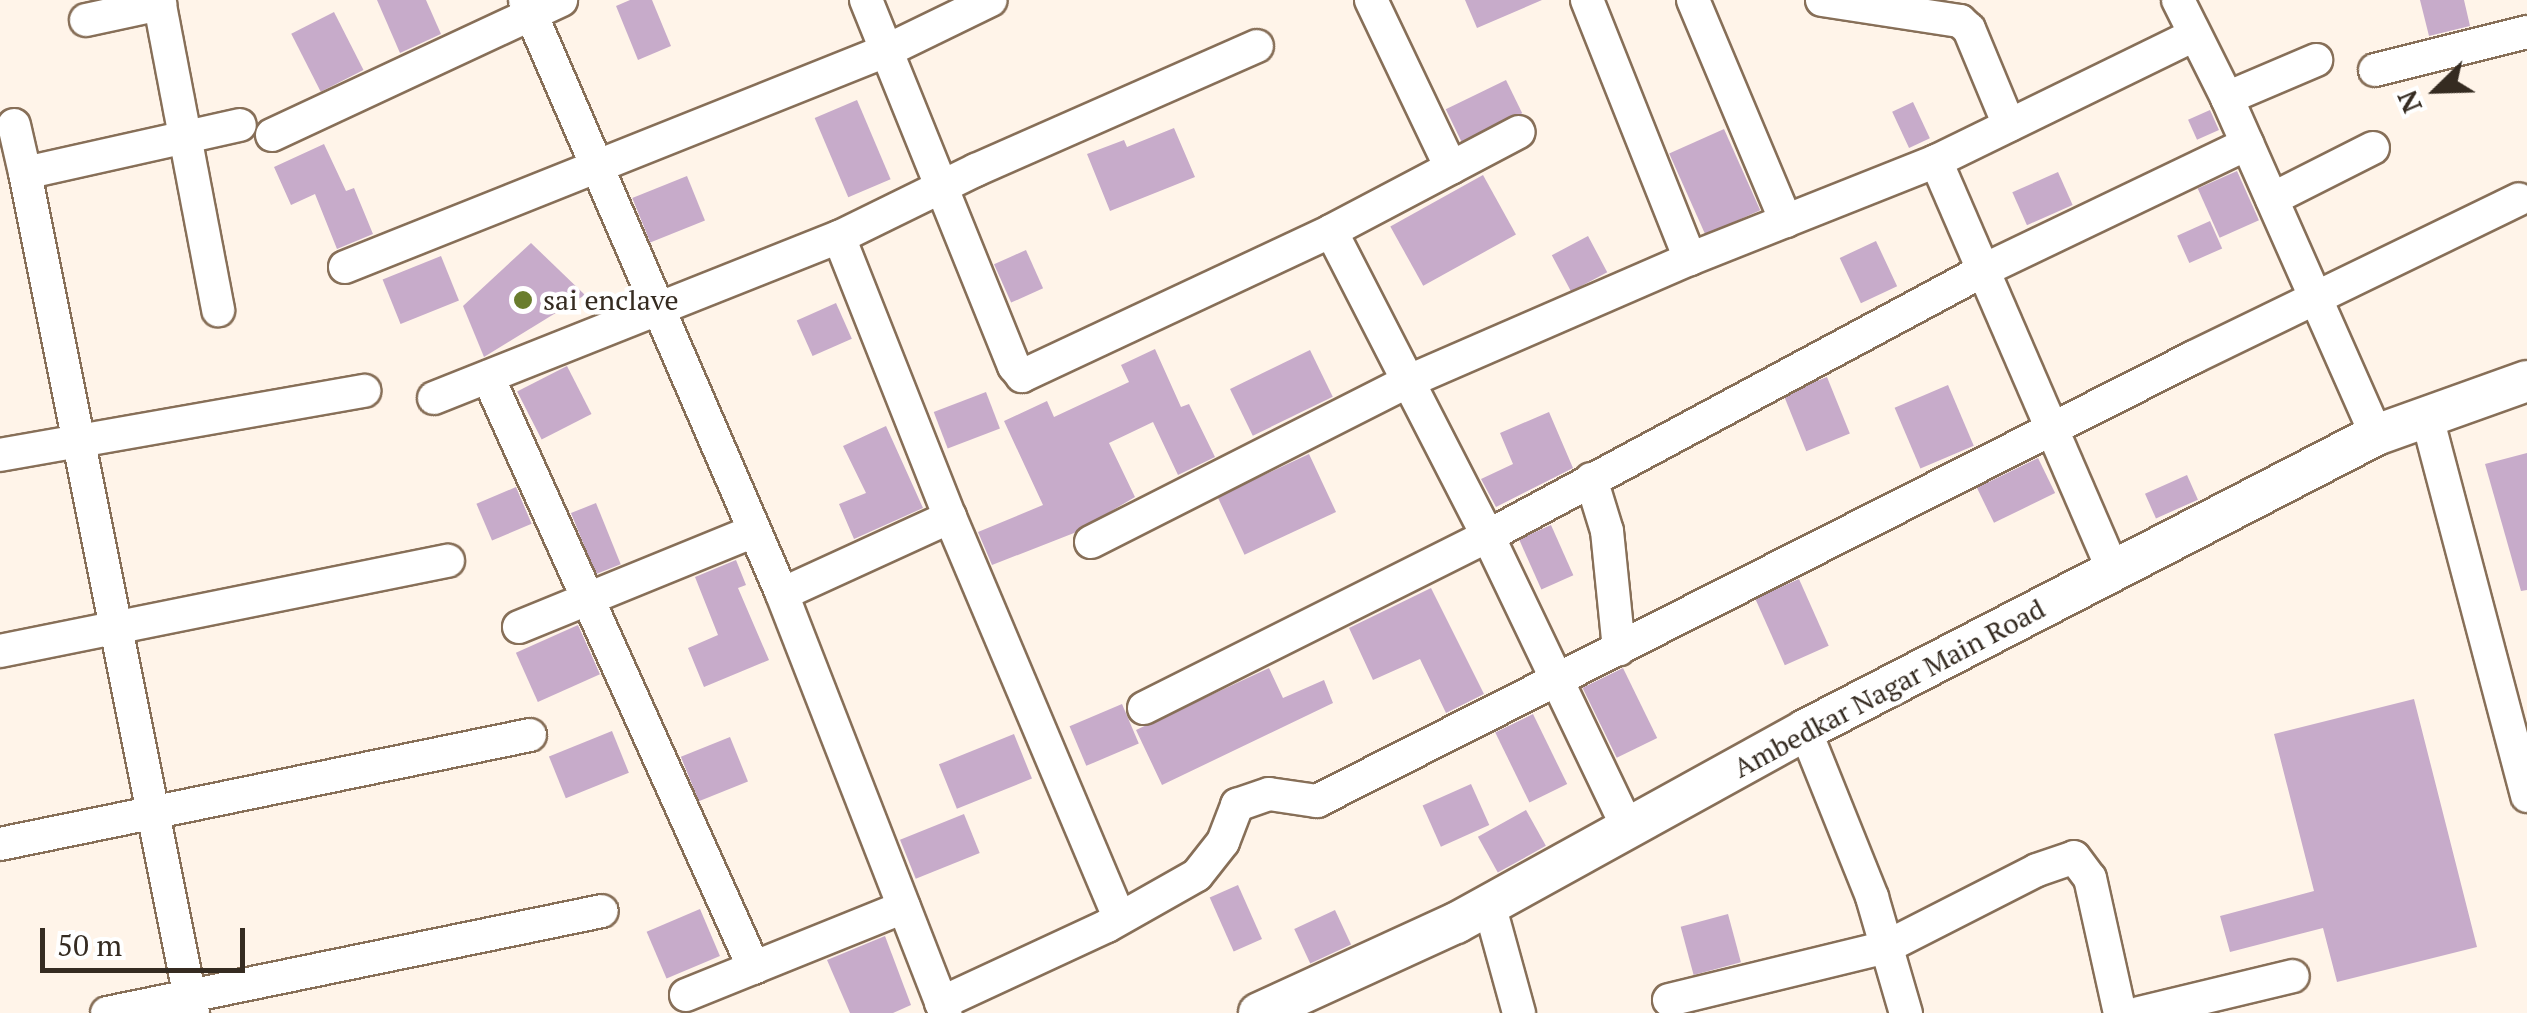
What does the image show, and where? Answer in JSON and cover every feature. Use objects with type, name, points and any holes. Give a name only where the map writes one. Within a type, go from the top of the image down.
[{"type":"street","points":[[866,0],[1014,366],[1022,376],[1331,231],[1520,132]]},
{"type":"street","points":[[344,267],[888,50],[991,0]]},
{"type":"street","points":[[1371,0],[1451,168]]},
{"type":"street","points":[[1587,0],[1690,259]]},
{"type":"street","points":[[1693,0],[1786,221]]},
{"type":"street","points":[[1822,0],[1960,22],[1968,28],[2010,125]]},
{"type":"street","points":[[2178,0],[2228,98],[2376,435]]},
{"type":"street","points":[[86,20],[160,2],[218,310]]},
{"type":"street","points":[[272,135],[539,5],[596,166],[782,594],[943,1008],[1197,876],[1223,842],[1237,805],[1269,794],[1317,802],[2054,428],[2519,199]]},
{"type":"street","points":[[2376,70],[2527,32]]},
{"type":"street","points":[[1091,542],[1410,381],[1690,259],[1936,161],[2194,36]]},
{"type":"street","points":[[434,398],[839,238],[944,186],[1258,46]]},
{"type":"street","points":[[2228,98],[2316,60]]},
{"type":"street","points":[[14,125],[191,1004]]},
{"type":"street","points":[[25,173],[240,125]]},
{"type":"street","points":[[1144,708],[1488,536],[1984,270],[2247,144]]},
{"type":"street","points":[[2272,199],[2373,148]]},
{"type":"street","points":[[1936,161],[2113,570]]},
{"type":"street","points":[[1331,231],[1488,536],[1626,826]]},
{"type":"street","points":[[839,238],[950,517],[1119,918]]},
{"type":"street","points":[[488,377],[754,968]]},
{"type":"street","name":"Ambedkar Nagar Main Road","points":[[1259,1013],[1298,1006],[1805,730],[2376,435],[2527,381]]},
{"type":"street","points":[[0,455],[364,391]]},
{"type":"street","points":[[2427,417],[2527,796]]},
{"type":"street","points":[[1591,480],[1606,531],[1618,649]]},
{"type":"street","points":[[782,594],[950,517]]},
{"type":"street","points":[[519,627],[585,596],[754,531]]},
{"type":"street","points":[[0,652],[448,561]]},
{"type":"street","points":[[1805,730],[1872,898],[1906,1013]]},
{"type":"street","points":[[0,844],[530,735]]},
{"type":"street","points":[[1669,1000],[1886,946],[2038,870],[2074,857],[2090,878],[2120,1013]]},
{"type":"street","points":[[1490,904],[1519,1013]]},
{"type":"street","points":[[686,995],[904,908]]},
{"type":"street","points":[[107,1013],[191,1004],[602,911]]},
{"type":"street","points":[[2139,1013],[2294,976]]},
{"type":"building","points":[[377,0],[426,0],[441,34],[400,53]]},
{"type":"building","points":[[630,0],[652,0],[671,46],[638,60],[616,6]]},
{"type":"building","points":[[1465,0],[1542,0],[1477,28]]},
{"type":"building","points":[[2420,0],[2464,0],[2470,26],[2429,36]]},
{"type":"building","points":[[334,12],[364,70],[321,92],[291,34]]},
{"type":"building","points":[[1506,80],[1522,113],[1462,143],[1446,109]]},
{"type":"building","points":[[857,100],[891,179],[848,197],[815,118]]},
{"type":"building","points":[[1913,102],[1930,138],[1909,148],[1892,112]]},
{"type":"building","points":[[2210,110],[2219,130],[2197,140],[2188,120]]},
{"type":"building","points":[[1174,128],[1195,177],[1110,211],[1087,154],[1124,140],[1127,147]]},
{"type":"building","points":[[1724,129],[1760,210],[1705,235],[1669,153]]},
{"type":"building","points":[[324,144],[346,191],[354,188],[373,234],[337,249],[315,194],[291,205],[274,167]]},
{"type":"building","points":[[2237,171],[2259,220],[2220,238],[2198,188]]},
{"type":"building","points":[[2058,172],[2073,205],[2027,225],[2012,192]]},
{"type":"building","points":[[1483,175],[1516,234],[1423,286],[1390,226]]},
{"type":"building","points":[[687,176],[705,221],[650,243],[632,198]]},
{"type":"building","points":[[2210,221],[2222,248],[2189,263],[2177,236]]},
{"type":"building","points":[[1588,236],[1607,272],[1571,291],[1552,255]]},
{"type":"building","points":[[1876,241],[1897,286],[1861,303],[1840,258]]},
{"type":"building","name":"sai enclave","points":[[531,243],[585,295],[484,357],[463,306]]},
{"type":"building","points":[[1026,250],[1043,288],[1011,303],[994,264]]},
{"type":"building","points":[[441,256],[459,301],[401,324],[383,280]]},
{"type":"building","points":[[836,303],[852,339],[813,356],[797,320]]},
{"type":"building","points":[[1155,349],[1181,407],[1189,404],[1215,457],[1178,475],[1153,422],[1109,443],[1135,497],[1074,533],[992,565],[978,532],[1043,505],[1004,421],[1047,401],[1054,417],[1129,382],[1121,365]]},
{"type":"building","points":[[1310,350],[1333,397],[1253,436],[1230,389]]},
{"type":"building","points":[[567,366],[592,414],[542,440],[517,391]]},
{"type":"building","points":[[1827,377],[1850,434],[1806,451],[1783,395]]},
{"type":"building","points":[[1948,385],[1974,446],[1920,468],[1895,408]]},
{"type":"building","points":[[986,392],[1000,428],[948,448],[934,412]]},
{"type":"building","points":[[1549,412],[1573,468],[1496,507],[1481,479],[1513,464],[1500,433]]},
{"type":"building","points":[[886,426],[923,508],[854,539],[839,504],[866,493],[843,446]]},
{"type":"building","points":[[2527,453],[2527,590],[2521,591],[2485,464]]},
{"type":"building","points":[[1309,454],[1336,512],[1245,555],[1217,497]]},
{"type":"building","points":[[2038,458],[2055,493],[1994,523],[1977,488]]},
{"type":"building","points":[[2187,475],[2198,500],[2156,518],[2145,494]]},
{"type":"building","points":[[516,487],[532,524],[492,541],[476,504]]},
{"type":"building","points":[[596,503],[621,564],[596,574],[571,513]]},
{"type":"building","points":[[1551,525],[1573,575],[1541,589],[1519,539]]},
{"type":"building","points":[[736,560],[746,585],[738,588],[769,660],[704,687],[688,648],[718,635],[695,577]]},
{"type":"building","points":[[1799,579],[1829,646],[1785,665],[1755,599]]},
{"type":"building","points":[[1431,588],[1484,694],[1446,713],[1420,659],[1373,680],[1349,628]]},
{"type":"building","points":[[578,625],[600,674],[538,702],[516,653]]},
{"type":"building","points":[[1269,668],[1283,698],[1324,680],[1333,703],[1162,785],[1136,730]]},
{"type":"building","points":[[1623,668],[1657,738],[1617,758],[1583,688]]},
{"type":"building","points":[[2414,699],[2477,947],[2337,982],[2323,928],[2230,952],[2220,916],[2314,891],[2274,734]]},
{"type":"building","points":[[1122,704],[1139,744],[1086,766],[1070,726]]},
{"type":"building","points":[[1533,714],[1567,784],[1529,803],[1495,732]]},
{"type":"building","points":[[612,731],[629,773],[566,798],[549,756]]},
{"type":"building","points":[[1014,734],[1032,779],[957,809],[939,764]]},
{"type":"building","points":[[730,737],[748,782],[699,801],[681,757]]},
{"type":"building","points":[[1471,784],[1489,825],[1441,847],[1423,806]]},
{"type":"building","points":[[1526,810],[1546,846],[1498,873],[1478,837]]},
{"type":"building","points":[[964,814],[980,853],[916,879],[900,840]]},
{"type":"building","points":[[1238,885],[1262,939],[1234,952],[1210,898]]},
{"type":"building","points":[[700,909],[720,956],[667,979],[647,932]]},
{"type":"building","points":[[1335,910],[1351,944],[1310,963],[1294,929]]},
{"type":"building","points":[[1728,914],[1741,962],[1694,975],[1681,927]]},
{"type":"building","points":[[885,936],[911,1005],[893,1013],[850,1013],[827,960]]},
{"type":"place","name":"sai enclave","points":[[523,300]]}]
